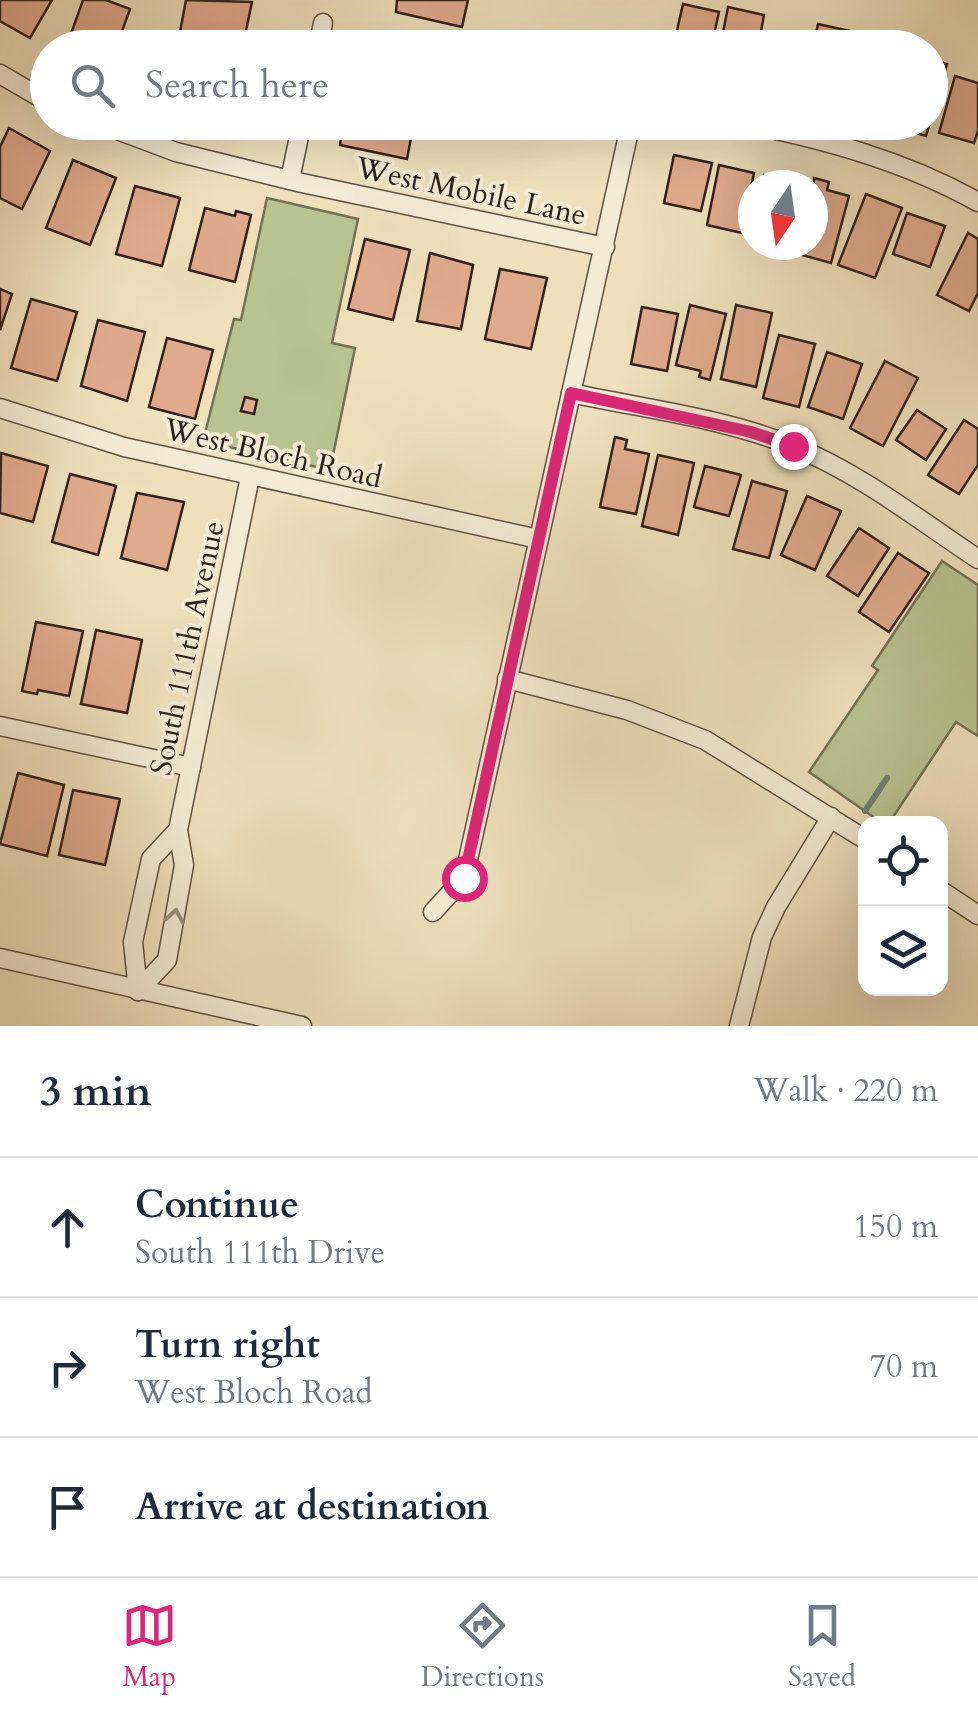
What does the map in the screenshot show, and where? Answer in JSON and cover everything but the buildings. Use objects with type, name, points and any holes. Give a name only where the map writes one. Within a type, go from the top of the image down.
[{"type":"street","points":[[322,30],[323,24]]},
{"type":"street","points":[[0,74],[30,92]]},
{"type":"street","name":"West Mobile Lane","points":[[144,140],[176,152],[290,180],[605,246]]},
{"type":"street","points":[[290,180],[298,140]]},
{"type":"street","points":[[433,912],[464,878],[627,140]]},
{"type":"street","points":[[826,140],[877,156],[978,202]]},
{"type":"street","points":[[571,393],[751,432],[793,446],[842,470],[978,559]]},
{"type":"street","name":"West Bloch Road","points":[[0,408],[124,447],[538,540]]},
{"type":"street","name":"South 111th Avenue","points":[[138,991],[167,960],[184,865],[178,830],[250,477]]},
{"type":"street","points":[[507,679],[664,722],[705,740],[858,835]]},
{"type":"street","points":[[0,726],[190,767]]},
{"type":"street","points":[[739,1026],[762,937],[831,817]]},
{"type":"street","name":"South 111th Avenue","points":[[138,991],[132,942],[151,859],[178,830]]},
{"type":"street","points":[[948,895],[978,915]]},
{"type":"street","points":[[0,958],[302,1026]]},
{"type":"green space","points":[[267,198],[358,219],[332,343],[355,348],[330,470],[203,441],[234,319],[241,320]]},
{"type":"green space","points":[[942,561],[978,585],[978,736],[956,722],[894,816],[872,816],[809,772],[878,670],[872,666]]},
{"type":"waterway","points":[[865,811],[887,778]]},
{"type":"route","points":[[464,878],[571,393],[751,432],[793,446]]}]
